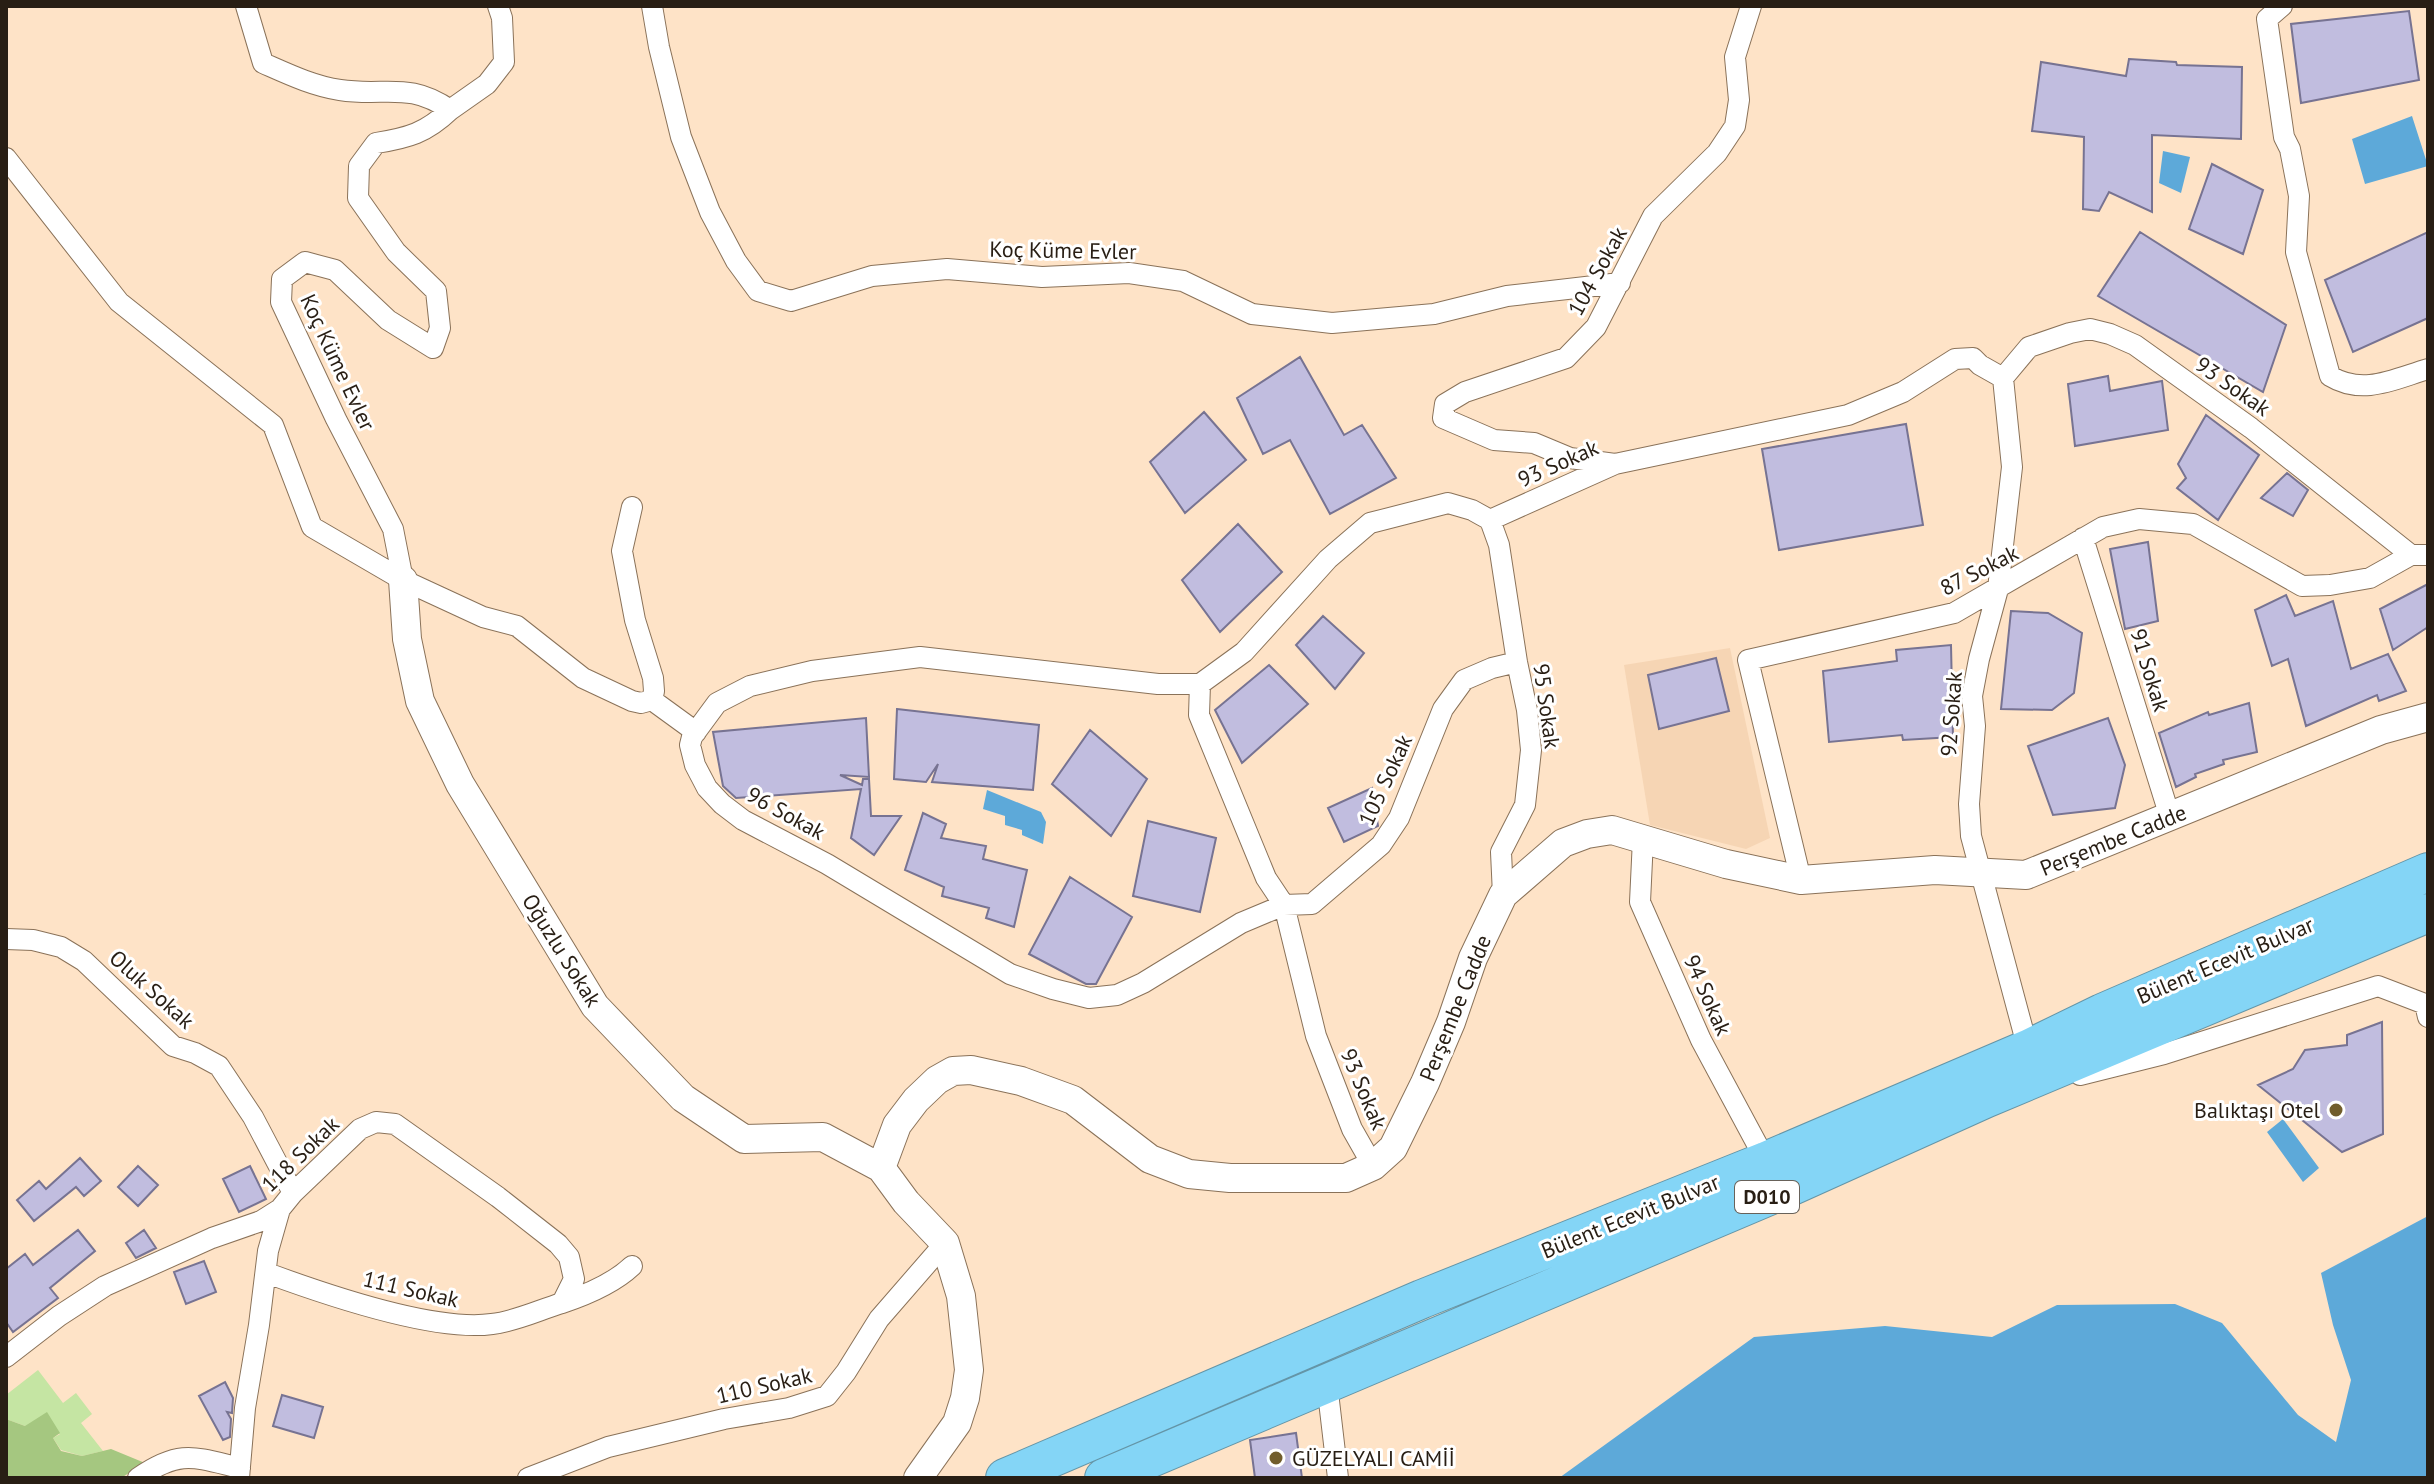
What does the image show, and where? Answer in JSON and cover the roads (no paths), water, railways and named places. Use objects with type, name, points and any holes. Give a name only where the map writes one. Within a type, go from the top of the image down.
[{"type":"highway","name":"Bülent Ecevit Bulvar","points":[[1005,1478],[1422,1299],[1766,1161],[2428,872]]},
{"type":"highway","name":"Bülent Ecevit Bulvar","points":[[1104,1478],[1783,1190],[1987,1098],[2428,913]]},
{"type":"main road","name":"Oğuzlu Sokak","points":[[403,580],[407,639],[420,701],[460,784],[595,1006],[683,1098],[744,1139],[823,1137],[881,1168]]},
{"type":"main road","name":"Perşembe Cadde","points":[[1373,1166],[1393,1148],[1418,1096],[1451,1022],[1473,958],[1503,895],[1563,843],[1587,834],[1612,830],[1726,864],[1801,880],[1935,870],[2026,875],[2381,730],[2428,717]]},
{"type":"main road","points":[[918,1478],[957,1423],[965,1398],[969,1370],[961,1296],[945,1243],[906,1202],[881,1168],[897,1125],[916,1100],[937,1080],[953,1071],[971,1070],[1021,1081],[1073,1100],[1150,1159],[1189,1174],[1230,1178],[1346,1178],[1373,1166]]},
{"type":"street","points":[[246,6],[263,63],[304,81],[342,91],[406,90],[435,99],[450,110]]},
{"type":"street","name":"Koç Küme Evler","points":[[403,580],[393,529],[336,419],[281,302],[282,279],[305,262],[335,270],[388,320],[433,348],[440,328],[436,291],[396,252],[358,198],[359,166],[376,143],[405,139],[432,128],[450,110],[487,84],[504,62],[502,18],[498,6]]},
{"type":"street","name":"Koç Küme Evler","points":[[652,6],[681,137],[710,212],[736,261],[758,291],[791,301],[872,276],[947,269],[1042,277],[1129,273],[1183,281],[1252,314],[1332,323],[1434,314],[1507,296],[1620,283]]},
{"type":"street","name":"104 Sokak","points":[[1615,464],[1570,458],[1534,443],[1494,440],[1443,418],[1445,404],[1465,392],[1566,358],[1596,327],[1653,216],[1717,153],[1735,126],[1739,100],[1735,57],[1751,6]]},
{"type":"street","points":[[2282,6],[2267,19],[2284,137],[2290,149],[2299,196],[2296,252],[2330,376],[2362,388],[2428,369]]},
{"type":"street","points":[[6,158],[119,302],[273,425],[312,527],[403,580],[483,617],[517,626],[583,678],[632,701],[641,703],[652,700]]},
{"type":"street","name":"93 Sokak","points":[[1490,520],[1615,464],[1848,415],[1903,392],[1955,359],[1973,358],[2003,378],[2029,347],[2090,329],[2135,345],[2420,555]]},
{"type":"street","name":"92 Sokak","points":[[2003,378],[2012,467],[1998,589],[1972,696],[1975,726],[1969,804],[1971,836],[2028,1049]]},
{"type":"street","points":[[652,700],[696,732],[717,703],[750,686],[812,671],[920,657],[1158,684],[1200,684],[1244,652],[1328,559],[1370,523],[1448,503],[1472,510],[1490,520]]},
{"type":"street","points":[[632,507],[622,551],[635,620],[653,678],[652,700]]},
{"type":"street","name":"87 Sokak","points":[[1801,880],[1748,660],[1954,613],[2103,527],[2139,519],[2193,524],[2302,586],[2370,578],[2420,555]]},
{"type":"street","name":"95 Sokak","points":[[1490,520],[1499,545],[1531,750],[1525,805],[1501,852],[1503,895]]},
{"type":"street","name":"91 Sokak","points":[[2083,538],[2170,817]]},
{"type":"street","name":"105 Sokak","points":[[1284,905],[1312,904],[1381,845],[1399,818],[1443,709],[1464,680],[1517,662]]},
{"type":"street","name":"93 Sokak","points":[[1200,684],[1199,715],[1266,878],[1284,905],[1316,1036],[1352,1129],[1373,1166]]},
{"type":"street","name":"96 Sokak","points":[[696,732],[690,745],[695,765],[707,788],[743,820],[827,864],[1010,974],[1053,989],[1089,998],[1117,995],[1143,983],[1241,923],[1284,905]]},
{"type":"street","name":"94 Sokak","points":[[1643,839],[1640,902],[1701,1040],[1766,1161]]},
{"type":"street","name":"Oluk Sokak","points":[[6,939],[33,940],[61,947],[84,961],[173,1046],[219,1066],[253,1117],[287,1201]]},
{"type":"street","points":[[1987,1098],[2164,1054],[2378,986],[2425,1004],[2428,1017]]},
{"type":"street","name":"118 Sokak","points":[[6,1357],[59,1316],[105,1286],[212,1238],[261,1221],[287,1201],[360,1129],[376,1122],[395,1124],[508,1204],[558,1244],[569,1257],[574,1279],[562,1303]]},
{"type":"street","points":[[138,1478],[159,1463],[188,1456],[240,1473],[245,1408],[268,1251],[287,1201]]},
{"type":"street","name":"110 Sokak","points":[[528,1478],[608,1447],[724,1419],[789,1408],[827,1396],[879,1319],[945,1243]]},
{"type":"street","name":"111 Sokak","points":[[267,1273],[352,1300],[459,1326],[493,1324],[529,1316],[619,1278],[632,1266]]},
{"type":"street","points":[[1327,1384],[1338,1478]]},
{"type":"water","points":[[2412,116],[2428,166],[2365,184],[2352,139]]},
{"type":"water","points":[[2163,151],[2190,157],[2181,193],[2159,183]]},
{"type":"water","points":[[987,790],[1041,812],[1046,822],[1043,844],[1022,835],[1022,830],[1005,825],[1005,816],[983,809]]},
{"type":"water","points":[[2283,1119],[2319,1168],[2303,1182],[2267,1132]]},
{"type":"water","points":[[2428,1216],[2428,1478],[1559,1478],[1754,1337],[1885,1326],[1992,1337],[2057,1305],[2175,1304],[2222,1323],[2298,1415],[2336,1442],[2351,1380],[2333,1325],[2321,1273]]},
{"type":"place","name":"Balıktaşı Otel","points":[[2336,1110]]},
{"type":"place","name":"GÜZELYALI CAMİİ","points":[[1276,1458]]}]
